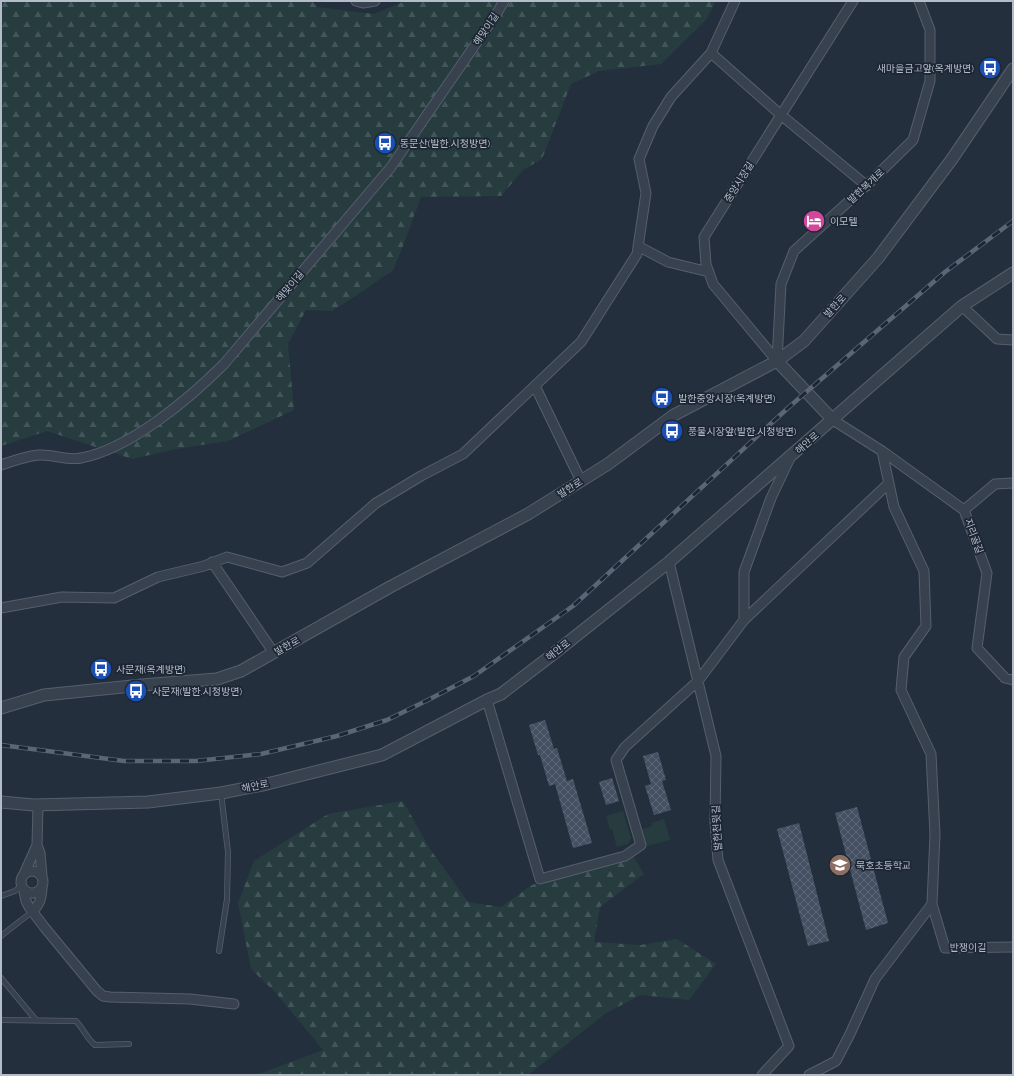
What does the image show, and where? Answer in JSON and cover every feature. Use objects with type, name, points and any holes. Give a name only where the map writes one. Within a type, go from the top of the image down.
[{"type":"street","points":[[356,1],[363,3],[375,1]]},
{"type":"street","name":"해맞이길","points":[[1,465],[38,455],[80,458],[122,443],[160,419],[204,384],[224,364],[391,167],[504,1]]},
{"type":"street","points":[[1,608],[62,597],[114,598],[158,577],[204,566],[226,557],[282,572],[307,563],[376,503],[421,476],[463,454],[581,342],[637,254],[646,193],[639,159],[653,126],[671,97],[711,53],[735,1]]},
{"type":"street","name":"중앙시장길","points":[[777,361],[713,284],[706,264],[704,236],[854,1]]},
{"type":"street","name":"발한복개로","points":[[777,361],[781,284],[794,251],[867,186],[913,140],[930,81],[930,30],[919,1]]},
{"type":"street","points":[[711,53],[867,186]]},
{"type":"street","name":"발한로","points":[[1,708],[44,695],[217,679],[241,671],[390,587],[528,514],[608,464],[674,415],[777,361],[804,341],[878,258],[952,158],[1013,69]]},
{"type":"street","points":[[638,246],[668,262],[709,272]]},
{"type":"street","name":"해안로","points":[[1,802],[38,805],[148,802],[221,793],[382,756],[486,700],[501,694],[669,562],[791,457],[962,306],[1013,273]]},
{"type":"street","points":[[962,306],[997,339],[1013,340]]},
{"type":"street","points":[[777,361],[833,420]]},
{"type":"street","points":[[535,386],[581,481]]},
{"type":"street","name":"지리골길","points":[[833,420],[882,451],[964,510],[987,573],[977,648],[1005,678],[1013,680]]},
{"type":"street","points":[[809,1075],[836,1060],[850,1034],[875,979],[932,904],[935,834],[931,754],[901,690],[904,657],[926,626],[924,571],[894,507],[882,451]]},
{"type":"street","points":[[744,620],[744,572],[771,498],[791,457]]},
{"type":"street","points":[[964,510],[995,484],[1013,483]]},
{"type":"street","points":[[486,700],[540,879],[625,856],[641,846],[616,760],[625,748],[698,681],[744,620],[889,484]]},
{"type":"street","points":[[212,562],[274,653]]},
{"type":"street","name":"발한천윗길","points":[[669,562],[716,756],[716,822],[718,860],[789,1046],[762,1075]]},
{"type":"street","points":[[33,911],[39,905],[41,900],[43,884],[40,853],[37,845],[38,805]]},
{"type":"street","points":[[37,845],[21,881],[26,901],[97,991],[103,996],[190,999],[234,1004]]},
{"type":"street","points":[[24,874],[32,871],[42,876]]},
{"type":"street","points":[[23,889],[28,893],[33,894],[42,889]]},
{"type":"street","name":"반쟁이길","points":[[932,904],[945,948],[1013,947]]},
{"type":"lane","points":[[219,951],[227,892],[228,852],[221,793]]},
{"type":"lane","points":[[1,896],[23,889]]},
{"type":"lane","points":[[1,936],[33,911]]},
{"type":"lane","points":[[1,978],[36,1020]]},
{"type":"lane","points":[[1,1020],[76,1021],[83,1027],[92,1043],[95,1045],[128,1044]]},
{"type":"green space","points":[[1,1],[312,1],[317,7],[374,14],[405,1],[716,1],[706,20],[661,64],[599,71],[571,84],[542,159],[523,170],[501,196],[421,197],[393,270],[332,311],[306,310],[288,344],[294,410],[228,441],[176,449],[132,459],[47,431],[1,446]]},
{"type":"green space","points":[[403,801],[430,849],[468,902],[501,907],[532,885],[629,849],[644,874],[600,907],[594,942],[640,945],[677,939],[716,964],[689,1000],[641,995],[606,1013],[528,1075],[256,1075],[323,1050],[275,992],[251,969],[238,903],[254,861],[328,814]]},
{"type":"green space","points":[[623,811],[631,838],[628,844],[617,847],[612,829],[610,830],[606,816]]},
{"type":"green space","points":[[664,819],[670,839],[647,846],[643,844],[639,830],[652,826],[651,823]]},
{"type":"building","points":[[545,720],[554,749],[557,748],[567,781],[573,779],[592,843],[573,848],[555,784],[549,786],[529,725]]},
{"type":"building","points":[[658,752],[666,780],[662,781],[671,810],[654,815],[645,786],[651,784],[643,756]]},
{"type":"building","points":[[612,778],[619,801],[606,805],[599,782]]},
{"type":"building","points":[[857,807],[888,923],[866,930],[835,813]]},
{"type":"building","points":[[799,823],[829,941],[808,946],[777,829]]},
{"type":"railway","points":[[1,745],[124,761],[196,761],[261,754],[337,736],[387,720],[428,700],[474,676],[573,606],[789,407],[945,272],[1013,221]]},
{"type":"place","name":"새마을금고앞(옥계방면)","points":[[990,68]]},
{"type":"place","name":"동문산(발한.시청방면)","points":[[385,143]]},
{"type":"place","name":"이모텔","points":[[814,221]]},
{"type":"place","name":"발한중앙시장(옥계방면)","points":[[662,398]]},
{"type":"place","name":"풍물시장앞(발한.시청방면)","points":[[672,431]]},
{"type":"place","name":"사문재(옥계방면)","points":[[101,669]]},
{"type":"place","name":"사문재(발한.시청방면)","points":[[136,691]]},
{"type":"place","name":"묵호초등학교","points":[[840,865]]}]
